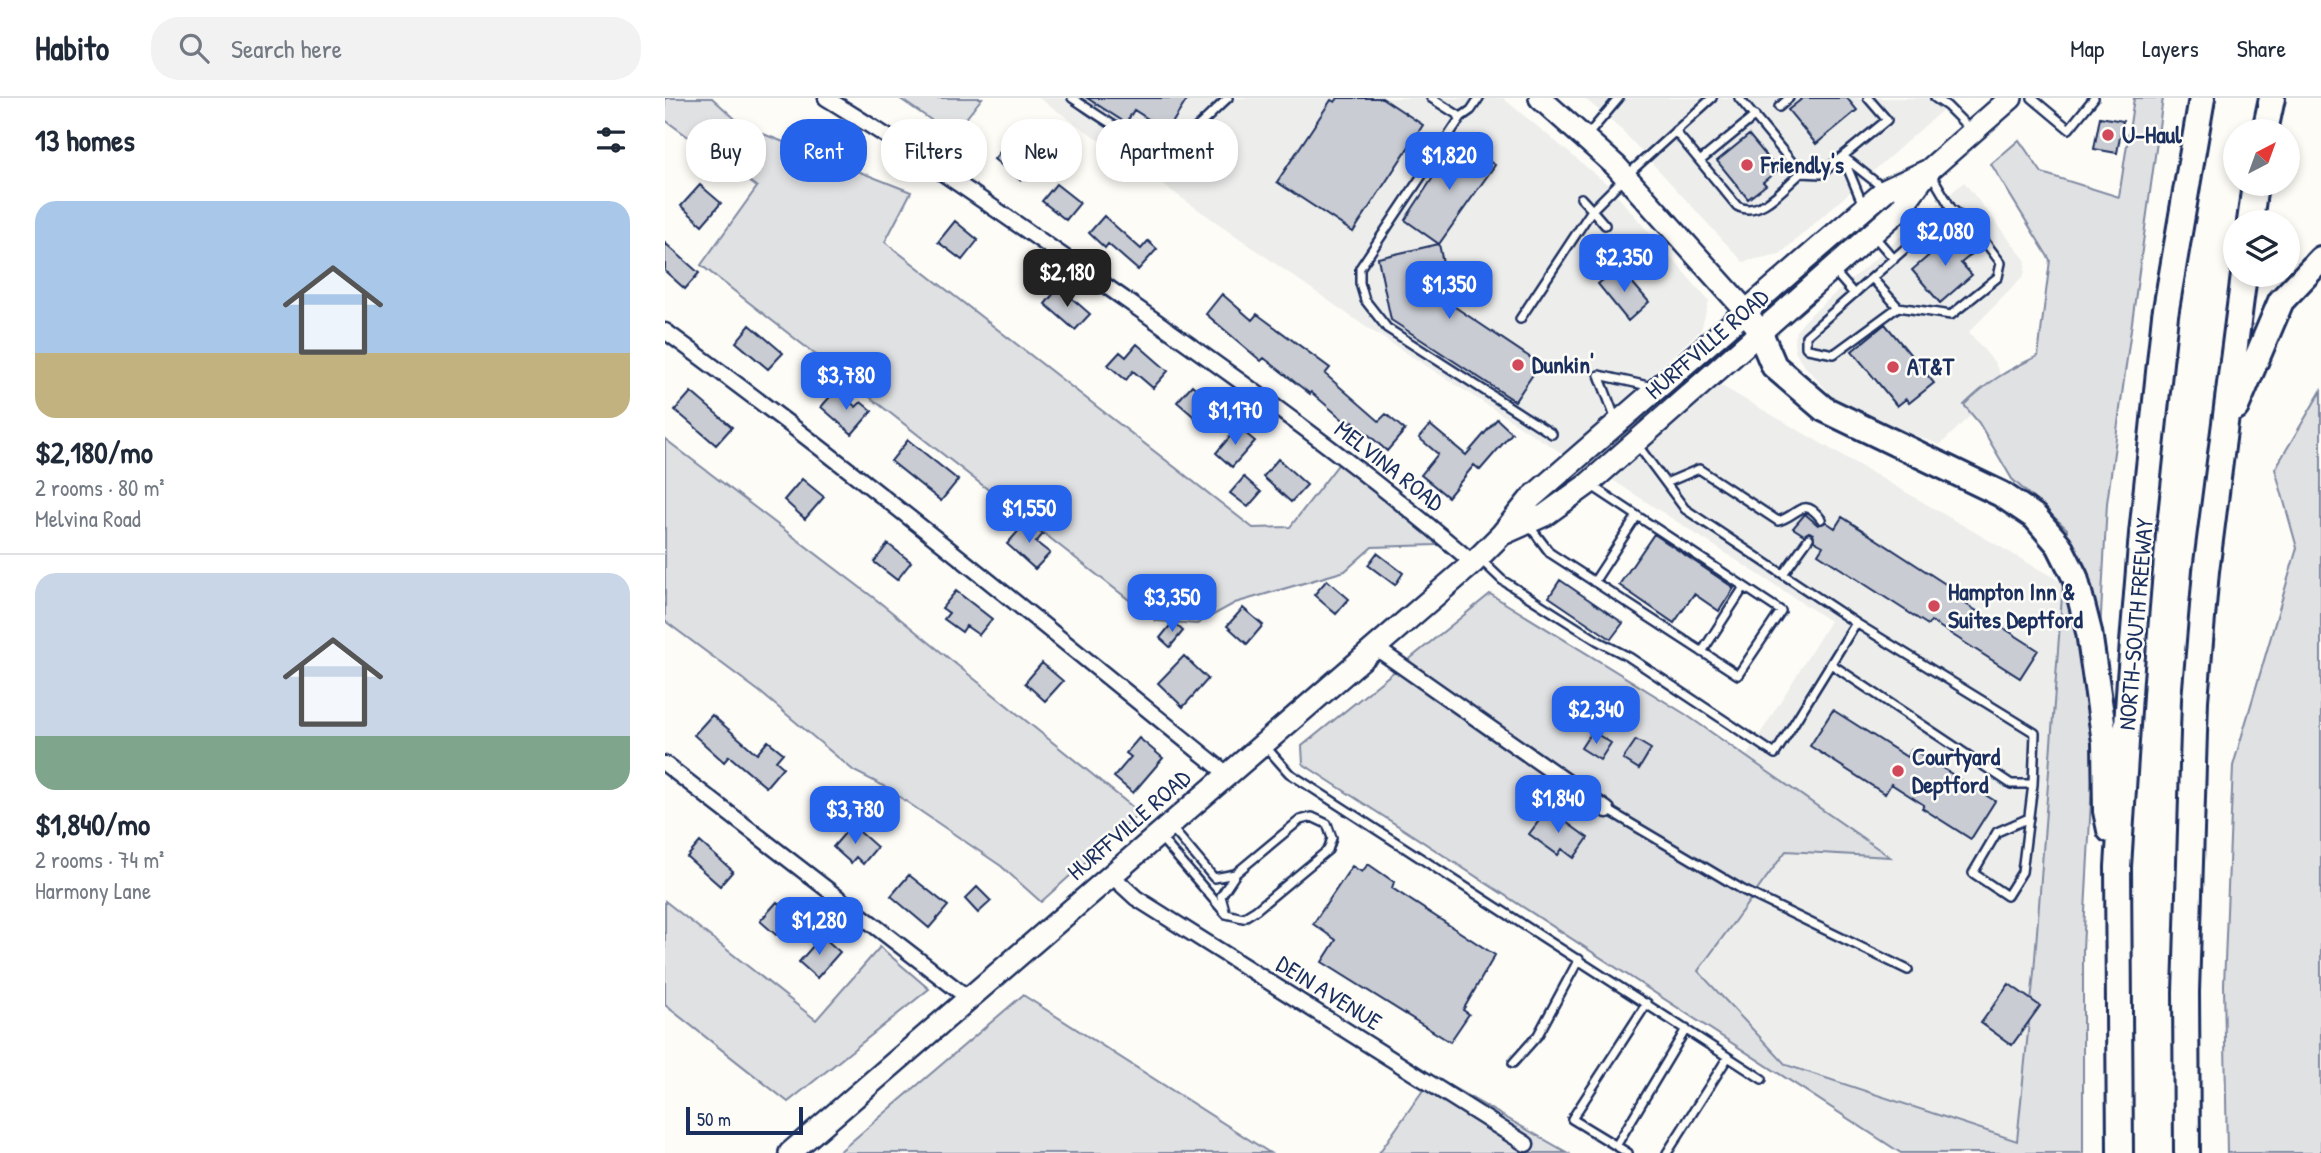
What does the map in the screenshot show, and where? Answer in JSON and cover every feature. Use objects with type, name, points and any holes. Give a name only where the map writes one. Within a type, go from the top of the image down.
[{"type":"highway","name":"NORTH-SOUTH FREEWAY","points":[[2120,1153],[2118,867],[2141,534],[2165,315],[2202,98]]},
{"type":"highway","points":[[2268,119],[2272,98]]},
{"type":"highway","points":[[2225,430],[2281,301],[2321,259]]},
{"type":"highway","points":[[2187,1153],[2186,992],[2195,700],[2206,571],[2242,287]]},
{"type":"highway","points":[[1760,333],[1774,366],[1824,409],[2001,494],[2035,517],[2059,545],[2075,577],[2089,632],[2105,741],[2106,811],[2118,867]]},
{"type":"main road","points":[[1540,98],[1626,176],[1746,311],[1760,333]]},
{"type":"main road","name":"HURFFVILLE ROAD","points":[[1501,535],[1545,515],[1588,484],[1900,209],[1929,170],[2011,98]]},
{"type":"main road","name":"HURFFVILLE ROAD","points":[[790,1153],[1376,648],[1501,535],[1531,498],[1886,190],[1929,170]]},
{"type":"street","name":"MELVINA ROAD","points":[[826,98],[948,175],[1175,334],[1292,419],[1475,560]]},
{"type":"street","points":[[665,331],[988,581],[1227,774]]},
{"type":"street","points":[[1376,648],[1607,810]]},
{"type":"street","points":[[665,764],[968,998]]},
{"type":"street","name":"DEIN AVENUE","points":[[1111,875],[1136,898],[1526,1144]]},
{"type":"lane","points":[[1072,98],[1134,138],[1165,145],[1188,134],[1228,98]]},
{"type":"lane","points":[[1431,98],[1461,117]]},
{"type":"lane","points":[[1479,98],[1471,110],[1461,117],[1360,268],[1360,283],[1365,300],[1387,328],[1552,434]]},
{"type":"lane","points":[[1586,137],[1619,98]]},
{"type":"lane","points":[[1520,319],[1592,210],[1712,98]]},
{"type":"lane","points":[[1739,98],[1801,173]]},
{"type":"lane","points":[[1779,107],[1789,98]]},
{"type":"lane","points":[[1675,131],[1737,206],[1748,210],[1759,208],[1801,173],[1821,174],[1887,120],[1868,98]]},
{"type":"lane","points":[[1935,98],[1973,131]]},
{"type":"lane","points":[[2032,98],[2069,130],[2094,98]]},
{"type":"lane","points":[[1700,162],[1755,116]]},
{"type":"lane","points":[[1843,157],[1886,190]]},
{"type":"lane","points":[[1843,157],[1864,209]]},
{"type":"lane","points":[[1872,278],[1898,307],[1951,315],[1997,277],[2001,263],[1976,230],[1951,208],[1929,170]]},
{"type":"lane","points":[[1581,198],[1605,225]]},
{"type":"lane","points":[[1898,307],[1834,354],[1808,349],[1805,342],[1806,336],[1951,208]]},
{"type":"lane","points":[[1872,234],[1894,259]]},
{"type":"lane","points":[[1832,269],[1854,294]]},
{"type":"lane","points":[[1617,423],[1599,375],[1657,388]]},
{"type":"lane","points":[[1635,442],[1685,509],[1856,623],[2035,733],[2033,784],[2029,818],[2022,872],[2007,896],[1973,873],[1997,832],[2029,818]]},
{"type":"lane","points":[[1666,483],[1699,469],[1778,521],[1808,507],[1814,509],[1821,519]]},
{"type":"lane","points":[[1527,523],[1550,553],[1738,676],[1781,611],[1588,484]]},
{"type":"lane","points":[[1594,582],[1637,516]]},
{"type":"lane","points":[[1783,574],[1809,538]]},
{"type":"lane","points":[[1475,560],[1598,641],[1629,657],[1775,754],[1856,623]]},
{"type":"lane","points":[[1702,652],[1744,587]]},
{"type":"lane","points":[[1831,664],[2011,784],[2033,784]]},
{"type":"lane","points":[[1264,744],[1289,773],[1762,1079]]},
{"type":"lane","points":[[1607,810],[1743,890],[1908,970]]},
{"type":"lane","points":[[1163,829],[1226,914],[1243,918],[1328,850],[1332,838],[1327,824],[1312,817],[1300,820],[1235,874],[1221,896],[1226,914]]},
{"type":"lane","points":[[1163,829],[1214,878],[1235,874]]},
{"type":"lane","points":[[1513,1063],[1538,1035],[1579,959]]},
{"type":"lane","points":[[1628,1153],[1572,1119],[1647,1003]]},
{"type":"lane","points":[[1616,1146],[1686,1029]]},
{"type":"lane","points":[[1667,1153],[1728,1057]]},
{"type":"shaded area","points":[[665,98],[712,98],[735,119],[686,119],[686,135],[665,120]]},
{"type":"shaded area","points":[[899,98],[982,98],[966,119],[930,119]]},
{"type":"shaded area","points":[[1039,98],[1503,98],[1607,184],[1709,301],[1701,330],[1563,454],[1366,327],[1159,182],[1238,182],[1238,119],[1096,119],[1096,138],[1082,128],[1082,119],[1069,119]]},
{"type":"shaded area","points":[[1584,98],[1935,98],[1947,106],[1780,254],[1743,262],[1618,126]]},
{"type":"shaded area","points":[[2134,98],[2163,98],[2107,503],[2083,949],[2083,1153],[1901,1153],[1303,764],[1302,746],[1490,594],[1685,714],[1890,857],[1786,851],[1698,971],[1786,1065],[2017,1141],[2034,972],[2067,529],[2012,479],[1979,423],[1964,405],[1999,377],[2038,356],[2050,260],[1991,164],[2019,140],[2042,173],[2119,197]]},
{"type":"shaded area","points":[[766,135],[780,141],[780,182],[867,182],[867,175],[911,192],[885,242],[1253,528],[1290,527],[1344,457],[1414,512],[1436,545],[1372,547],[1345,571],[1235,603],[1197,624],[1156,621],[701,265],[757,187],[750,182],[766,182]]},
{"type":"shaded area","points":[[1964,182],[2026,261],[2024,276],[1969,332],[1995,363],[2004,383],[1940,445],[1846,408],[1802,363],[1794,343],[1796,331],[1809,316]]},
{"type":"shaded area","points":[[1720,385],[2063,583],[2035,951],[2017,1141],[1786,1065],[1698,971],[1786,851],[1888,857],[1746,757],[1830,621],[1611,479]]},
{"type":"shaded area","points":[[2321,391],[2321,1153],[2227,1153],[2224,985],[2233,766],[2297,548],[2275,469]]},
{"type":"shaded area","points":[[665,439],[878,601],[1140,813],[1041,902],[1001,866],[882,785],[854,771],[760,692],[665,621]]},
{"type":"shaded area","points":[[665,901],[816,1020],[880,947],[929,989],[788,1102],[665,1005]]},
{"type":"shaded area","points":[[1023,995],[1270,1153],[838,1153]]},
{"type":"shaded area","points":[[1433,1076],[1568,1153],[1379,1153]]},
{"type":"building","points":[[1087,98],[1188,98],[1175,119],[1148,119],[1134,110],[1128,119],[1120,119]]},
{"type":"building","points":[[1338,98],[1382,98],[1423,125],[1353,232],[1277,182],[1331,100],[1335,102]]},
{"type":"building","points":[[1803,98],[1847,98],[1857,110],[1816,144],[1788,110]]},
{"type":"building","name":"U-Haul","points":[[2100,117],[2123,121],[2117,153],[2094,149]]},
{"type":"building","name":"Friendly's","points":[[1749,135],[1778,170],[1763,182],[1766,185],[1748,199],[1717,161]]},
{"type":"building","points":[[1457,141],[1495,165],[1439,244],[1405,220]]},
{"type":"building","points":[[1001,151],[1001,165],[994,159]]},
{"type":"building","points":[[1056,184],[1080,203],[1066,220],[1042,201]]},
{"type":"building","points":[[700,185],[721,203],[702,225],[681,206]]},
{"type":"building","points":[[1104,216],[1141,249],[1148,241],[1157,249],[1138,270],[1108,244],[1105,248],[1089,233]]},
{"type":"building","points":[[955,221],[978,240],[962,260],[938,242]]},
{"type":"building","points":[[1955,233],[1972,254],[1961,263],[1972,275],[1940,303],[1912,270]]},
{"type":"building","points":[[665,243],[699,273],[685,289],[665,271]]},
{"type":"building","points":[[1439,244],[1452,305],[1540,364],[1515,401],[1391,320],[1378,258]]},
{"type":"building","points":[[1619,267],[1649,302],[1628,321],[1598,284]]},
{"type":"building","points":[[1059,287],[1090,314],[1075,330],[1045,304]]},
{"type":"building","points":[[1222,294],[1252,320],[1257,314],[1330,368],[1325,374],[1379,421],[1386,414],[1405,430],[1387,451],[1353,421],[1349,425],[1311,392],[1310,394],[1264,358],[1261,361],[1206,314]]},
{"type":"building","name":"AT&T","points":[[1885,324],[1934,383],[1909,403],[1906,399],[1897,406],[1852,351]]},
{"type":"building","points":[[750,325],[783,353],[768,369],[736,342]]},
{"type":"building","points":[[1137,344],[1168,371],[1153,388],[1133,371],[1126,380],[1108,365],[1120,352],[1126,357]]},
{"type":"building","points":[[1192,385],[1214,404],[1199,421],[1177,402]]},
{"type":"building","points":[[836,390],[856,407],[861,402],[872,411],[852,434],[821,407]]},
{"type":"building","points":[[691,392],[732,427],[716,445],[675,410]]},
{"type":"building","points":[[1497,419],[1512,433],[1480,470],[1474,465],[1448,497],[1421,475],[1438,454],[1419,438],[1430,425],[1466,455]]},
{"type":"building","points":[[1238,427],[1255,441],[1232,467],[1216,453]]},
{"type":"building","points":[[908,440],[958,480],[941,501],[891,461]]},
{"type":"building","points":[[1278,459],[1307,485],[1291,502],[1263,477]]},
{"type":"building","points":[[1244,477],[1261,492],[1248,507],[1230,493]]},
{"type":"building","points":[[802,479],[824,497],[805,519],[784,500]]},
{"type":"building","name":"Hampton Inn & Suites Deptford","points":[[1805,514],[1818,525],[1826,522],[1835,528],[1842,517],[1950,587],[1947,592],[2038,650],[2020,678],[1931,621],[1928,625],[1818,554],[1823,546],[1814,541],[1813,534],[1809,532],[1804,535],[1793,528]]},
{"type":"building","points":[[1027,521],[1043,534],[1036,542],[1050,553],[1035,569],[1007,544]]},
{"type":"building","points":[[1654,534],[1734,588],[1719,611],[1694,594],[1674,623],[1619,585]]},
{"type":"building","points":[[888,544],[911,562],[897,580],[874,562]]},
{"type":"building","points":[[1377,553],[1403,573],[1395,585],[1368,565]]},
{"type":"building","points":[[1327,580],[1349,599],[1336,614],[1314,595]]},
{"type":"building","points":[[1560,580],[1623,623],[1611,639],[1549,597]]},
{"type":"building","points":[[956,591],[992,619],[979,635],[966,626],[962,632],[944,619],[949,613],[942,608]]},
{"type":"building","points":[[1243,608],[1263,625],[1247,644],[1227,626]]},
{"type":"building","points":[[1173,622],[1183,631],[1170,647],[1160,638]]},
{"type":"building","points":[[1184,656],[1208,679],[1183,707],[1158,683]]},
{"type":"building","points":[[1042,663],[1063,681],[1045,701],[1025,683]]},
{"type":"building","name":"Courtyard Deptford","points":[[1833,710],[1907,757],[1912,749],[1995,801],[1971,839],[1922,808],[1924,805],[1891,784],[1885,794],[1810,746]]},
{"type":"building","points":[[712,715],[757,754],[768,741],[783,753],[776,761],[783,767],[766,787],[729,756],[724,762],[694,735]]},
{"type":"building","points":[[1592,731],[1611,743],[1600,760],[1581,748]]},
{"type":"building","points":[[1139,738],[1163,758],[1133,793],[1114,777],[1131,757],[1126,753]]},
{"type":"building","points":[[1636,740],[1651,749],[1639,769],[1623,759]]},
{"type":"building","points":[[1548,809],[1588,838],[1574,858],[1562,849],[1558,855],[1529,834]]},
{"type":"building","points":[[852,825],[877,847],[863,864],[856,857],[851,863],[833,847]]},
{"type":"building","points":[[700,842],[733,871],[720,886],[687,857]]},
{"type":"building","points":[[1368,864],[1394,882],[1392,888],[1495,955],[1463,1010],[1469,1014],[1450,1042],[1322,962],[1336,940],[1313,924],[1352,866],[1362,872]]},
{"type":"building","points":[[909,875],[948,906],[929,928],[891,896]]},
{"type":"building","points":[[977,887],[991,901],[978,913],[965,899]]},
{"type":"building","points":[[777,902],[798,919],[785,934],[780,931],[776,935],[760,921]]},
{"type":"building","points":[[822,936],[840,952],[817,978],[799,962]]},
{"type":"building","points":[[2009,984],[2040,1006],[2012,1045],[1981,1023]]},
{"type":"place","name":"U-Haul","points":[[2108,135]]},
{"type":"place","name":"Friendly's","points":[[1747,165]]},
{"type":"place","name":"Dunkin'","points":[[1518,365]]},
{"type":"place","name":"AT&T","points":[[1893,367]]},
{"type":"place","name":"Hampton Inn & Suites Deptford","points":[[1934,606]]},
{"type":"place","name":"Courtyard Deptford","points":[[1898,771]]}]
